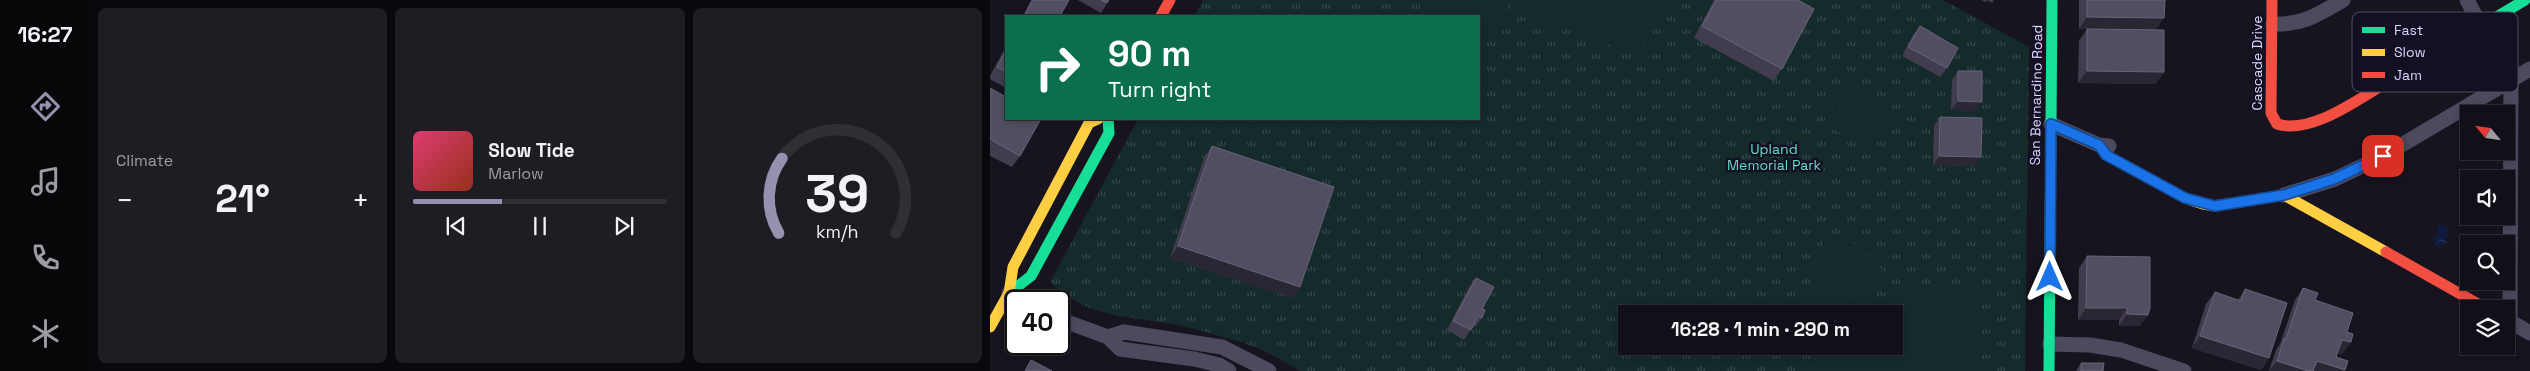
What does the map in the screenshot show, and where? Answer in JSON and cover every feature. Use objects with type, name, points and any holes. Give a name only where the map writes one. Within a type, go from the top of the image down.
[{"type":"street","points":[[1162,15],[1170,0]]},
{"type":"street","name":"San Bernardino Road","points":[[2049,371],[2052,0]]},
{"type":"street","name":"Cascade Drive","points":[[2272,0],[2271,113],[2277,124],[2287,127],[2303,124],[2340,110],[2370,92]]},
{"type":"street","points":[[2273,24],[2291,25],[2307,20],[2343,0]]},
{"type":"street","points":[[2467,0],[2473,12]]},
{"type":"street","points":[[2505,12],[2525,0]]},
{"type":"street","points":[[2518,77],[2530,69]]},
{"type":"street","points":[[2051,124],[2099,145],[2110,146],[2187,189],[2229,203],[2284,195],[2334,179],[2376,160],[2492,92]]},
{"type":"street","points":[[2508,300],[2511,92]]},
{"type":"street","points":[[1009,290],[1016,262],[1090,123],[1096,120]]},
{"type":"street","points":[[1013,290],[1031,276],[1109,134],[1108,120]]},
{"type":"street","points":[[2284,195],[2471,300]]},
{"type":"street","points":[[990,328],[1005,300]]},
{"type":"street","points":[[1070,323],[1108,337],[1120,349],[1194,359],[1222,369],[1222,347]]},
{"type":"street","points":[[2515,325],[2530,333]]},
{"type":"street","points":[[1108,337],[1124,332],[1222,347],[1269,371]]},
{"type":"street","points":[[2050,344],[2090,345],[2122,350],[2184,371]]},
{"type":"green space","name":"Upland Memorial Park","points":[[1203,0],[1943,0],[2029,47],[2025,371],[1300,371],[1265,351],[1235,340],[1182,326],[1129,318],[1096,310],[1070,298],[1070,290],[1059,290],[1050,282],[1137,120],[1480,120],[1480,15],[1195,15]]},
{"type":"green space","points":[[1419,0],[1511,0],[1499,22],[1480,28],[1480,15],[1447,15]]},
{"type":"green space","points":[[1522,0],[1663,0],[1646,44],[1632,54],[1526,12]]},
{"type":"green space","points":[[1844,86],[1891,112],[1871,149],[1823,123]]},
{"type":"green space","points":[[1838,235],[1844,237],[1876,262],[1882,269],[1887,281],[1881,289],[1848,305],[1816,305],[1817,261],[1823,244],[1829,238]]},
{"type":"green space","points":[[1943,287],[1960,288],[1978,293],[1975,371],[1804,371],[1814,355],[1903,355],[1903,305],[1873,305],[1898,295]]},
{"type":"water","points":[[2438,225],[2445,225],[2448,228],[2446,243],[2439,248],[2434,244],[2433,237],[2436,236]]},
{"type":"building","points":[[1033,0],[1069,0],[1061,15],[1025,15]]},
{"type":"building","points":[[1716,0],[1798,0],[1814,9],[1782,69],[1702,26]]},
{"type":"building","points":[[2087,0],[2165,0],[2164,18],[2087,17]]},
{"type":"building","points":[[1920,26],[1958,48],[1947,68],[1908,47]]},
{"type":"building","points":[[2087,29],[2164,30],[2164,72],[2087,71]]},
{"type":"building","points":[[1005,52],[1005,71],[997,67]]},
{"type":"building","points":[[1958,71],[1982,71],[1982,102],[1958,101]]},
{"type":"building","points":[[990,88],[1005,96],[1005,120],[1040,120],[1020,156],[990,139]]},
{"type":"building","points":[[1940,117],[1982,118],[1981,157],[1939,156]]},
{"type":"building","points":[[1212,146],[1334,187],[1300,287],[1178,246]]},
{"type":"building","points":[[2087,256],[2150,257],[2150,308],[2148,315],[2127,314],[2127,308],[2086,308]]},
{"type":"building","points":[[1476,278],[1494,287],[1482,309],[1485,310],[1482,318],[1478,316],[1471,330],[1453,321]]},
{"type":"building","points":[[2303,288],[2318,293],[2315,300],[2353,313],[2347,332],[2353,334],[2351,342],[2342,340],[2336,357],[2348,361],[2345,370],[2317,361],[2313,371],[2308,371],[2277,361]]},
{"type":"building","points":[[2245,289],[2287,303],[2269,358],[2200,336],[2215,292],[2241,301]]},
{"type":"building","points":[[1031,360],[1052,371],[1025,371]]},
{"type":"building","points":[[2081,363],[2104,363],[2103,371],[2081,371]]},
{"type":"traffic: fast","points":[[2049,371],[2052,0]]},
{"type":"traffic: fast","points":[[2505,12],[2525,0]]},
{"type":"traffic: fast","points":[[1013,290],[1031,276],[1109,133],[1108,120]]},
{"type":"traffic: slow","points":[[990,327],[1009,293],[1013,267],[1089,123],[1096,120]]},
{"type":"traffic: slow","points":[[2099,145],[2106,155],[2185,198],[2215,206],[2284,195],[2386,252]]},
{"type":"traffic: jam","points":[[1162,15],[1170,0]]},
{"type":"traffic: jam","points":[[2272,0],[2271,113],[2277,124],[2290,126],[2319,120],[2334,114],[2371,92]]},
{"type":"traffic: jam","points":[[2386,252],[2471,300]]},
{"type":"route","points":[[2050,277],[2051,124],[2099,145],[2106,155],[2185,198],[2194,202],[2215,206],[2284,195],[2334,179],[2383,156]]}]
